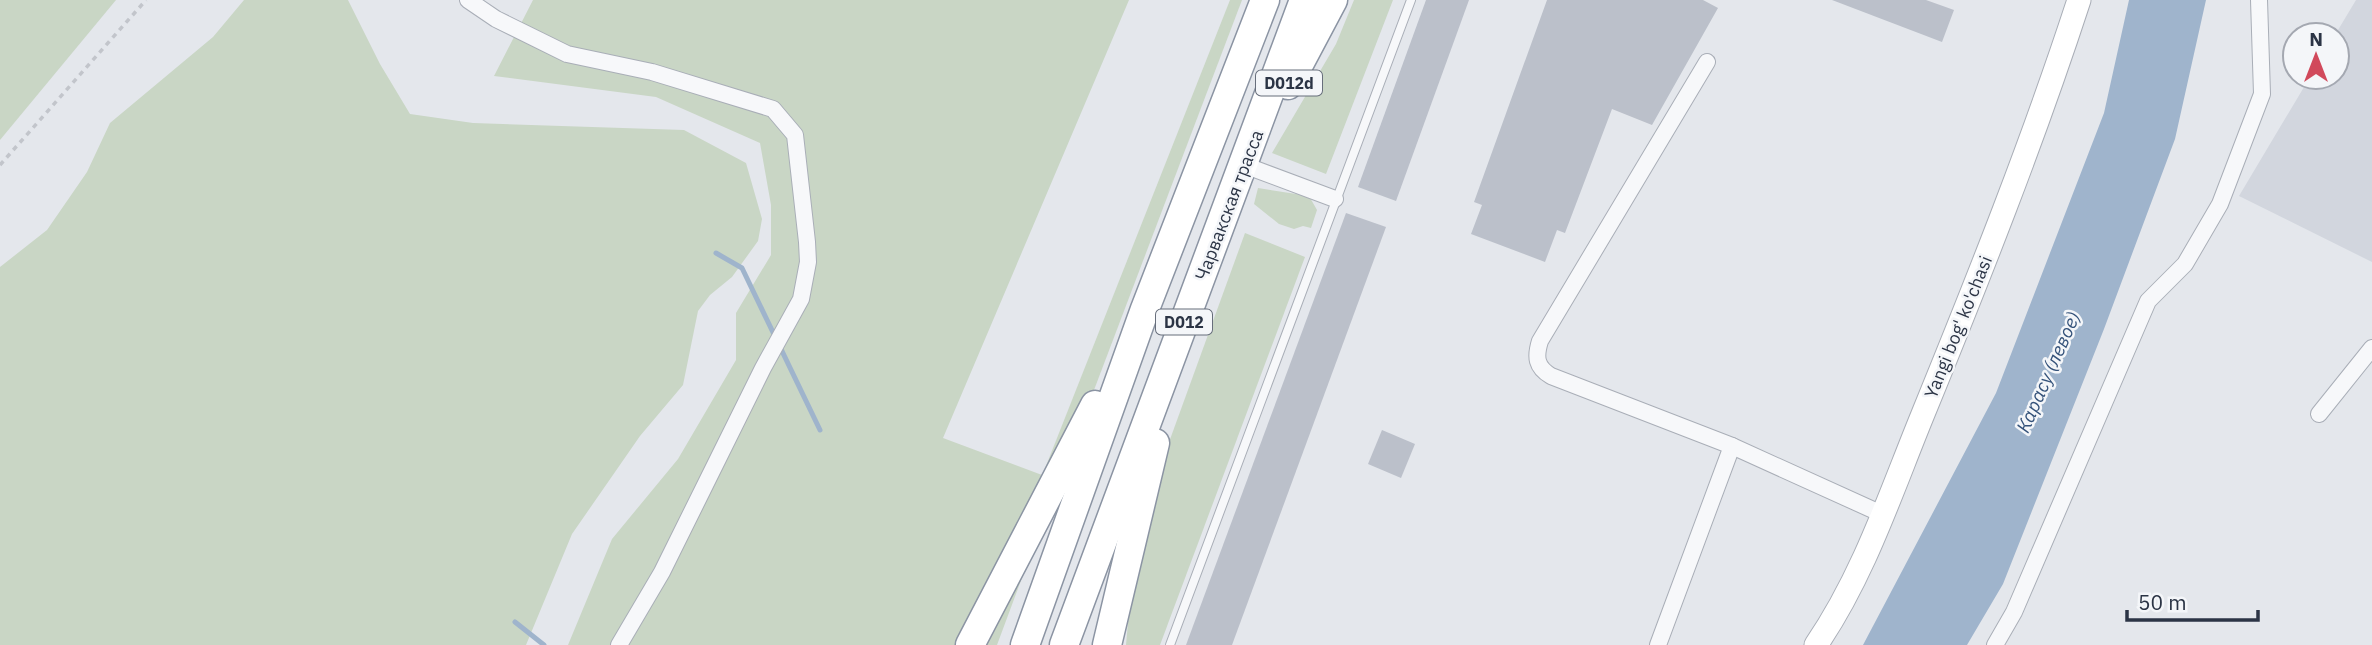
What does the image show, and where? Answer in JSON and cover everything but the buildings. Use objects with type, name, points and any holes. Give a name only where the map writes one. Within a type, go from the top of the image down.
[{"type":"highway","name":"D012","points":[[1025,645],[1145,309],[1265,0]]},
{"type":"highway","name":"Чарвакская трасса","points":[[1064,645],[1304,0]]},
{"type":"highway","name":"D012d","points":[[1244,165],[1333,0]]},
{"type":"highway","points":[[970,645],[1145,309]]},
{"type":"highway","points":[[1107,645],[1183,324]]},
{"type":"main road","name":"Yangi bog' ko'chasi","points":[[1816,645],[1841,607],[1882,514],[2031,144],[2079,0]]},
{"type":"street","points":[[468,0],[496,19],[567,54],[652,72],[773,108],[795,135],[807,242],[805,280],[794,316],[763,368],[663,572],[619,645]]},
{"type":"street","points":[[1994,645],[2014,612],[2148,301],[2185,264],[2220,204],[2262,94],[2259,0]]},
{"type":"street","points":[[1707,62],[1539,341],[1537,361],[1541,370],[1551,376],[1732,446],[1882,514]]},
{"type":"street","points":[[1244,165],[1335,199]]},
{"type":"street","points":[[2319,414],[2372,348]]},
{"type":"street","points":[[1658,645],[1732,446]]},
{"type":"lane","points":[[1170,645],[1411,0]]},
{"type":"path","points":[[0,165],[146,0]]},
{"type":"shaded area","points":[[2356,0],[2372,0],[2372,262],[2239,196],[2302,91],[2351,91],[2351,21],[2343,21]]},
{"type":"green space","points":[[0,0],[116,0],[0,140]]},
{"type":"green space","points":[[244,0],[348,0],[380,64],[410,114],[473,123],[684,130],[746,163],[762,219],[758,241],[732,277],[710,295],[698,311],[683,385],[640,436],[572,534],[526,645],[0,645],[0,267],[47,230],[87,172],[110,123],[213,37]]},
{"type":"green space","points":[[533,0],[1129,0],[943,438],[1058,481],[997,645],[568,645],[612,539],[678,459],[736,360],[736,313],[771,255],[771,205],[760,143],[656,97],[494,76]]},
{"type":"green space","points":[[1230,0],[1242,0],[1061,477],[1044,471]]},
{"type":"green space","points":[[1354,0],[1393,0],[1326,174],[1272,153],[1336,44]]},
{"type":"green space","points":[[1258,188],[1309,196],[1317,210],[1311,228],[1303,226],[1294,229],[1279,224],[1254,204]]},
{"type":"green space","points":[[1245,233],[1305,257],[1160,645],[1126,645],[1136,533]]},
{"type":"water","name":"Карасу (левое)","points":[[2129,0],[2206,0],[2175,139],[2104,329],[2003,584],[1967,645],[1863,645],[1996,393],[2104,113]]},
{"type":"waterway","points":[[716,253],[742,268],[820,430]]},
{"type":"waterway","points":[[515,622],[544,645]]}]
